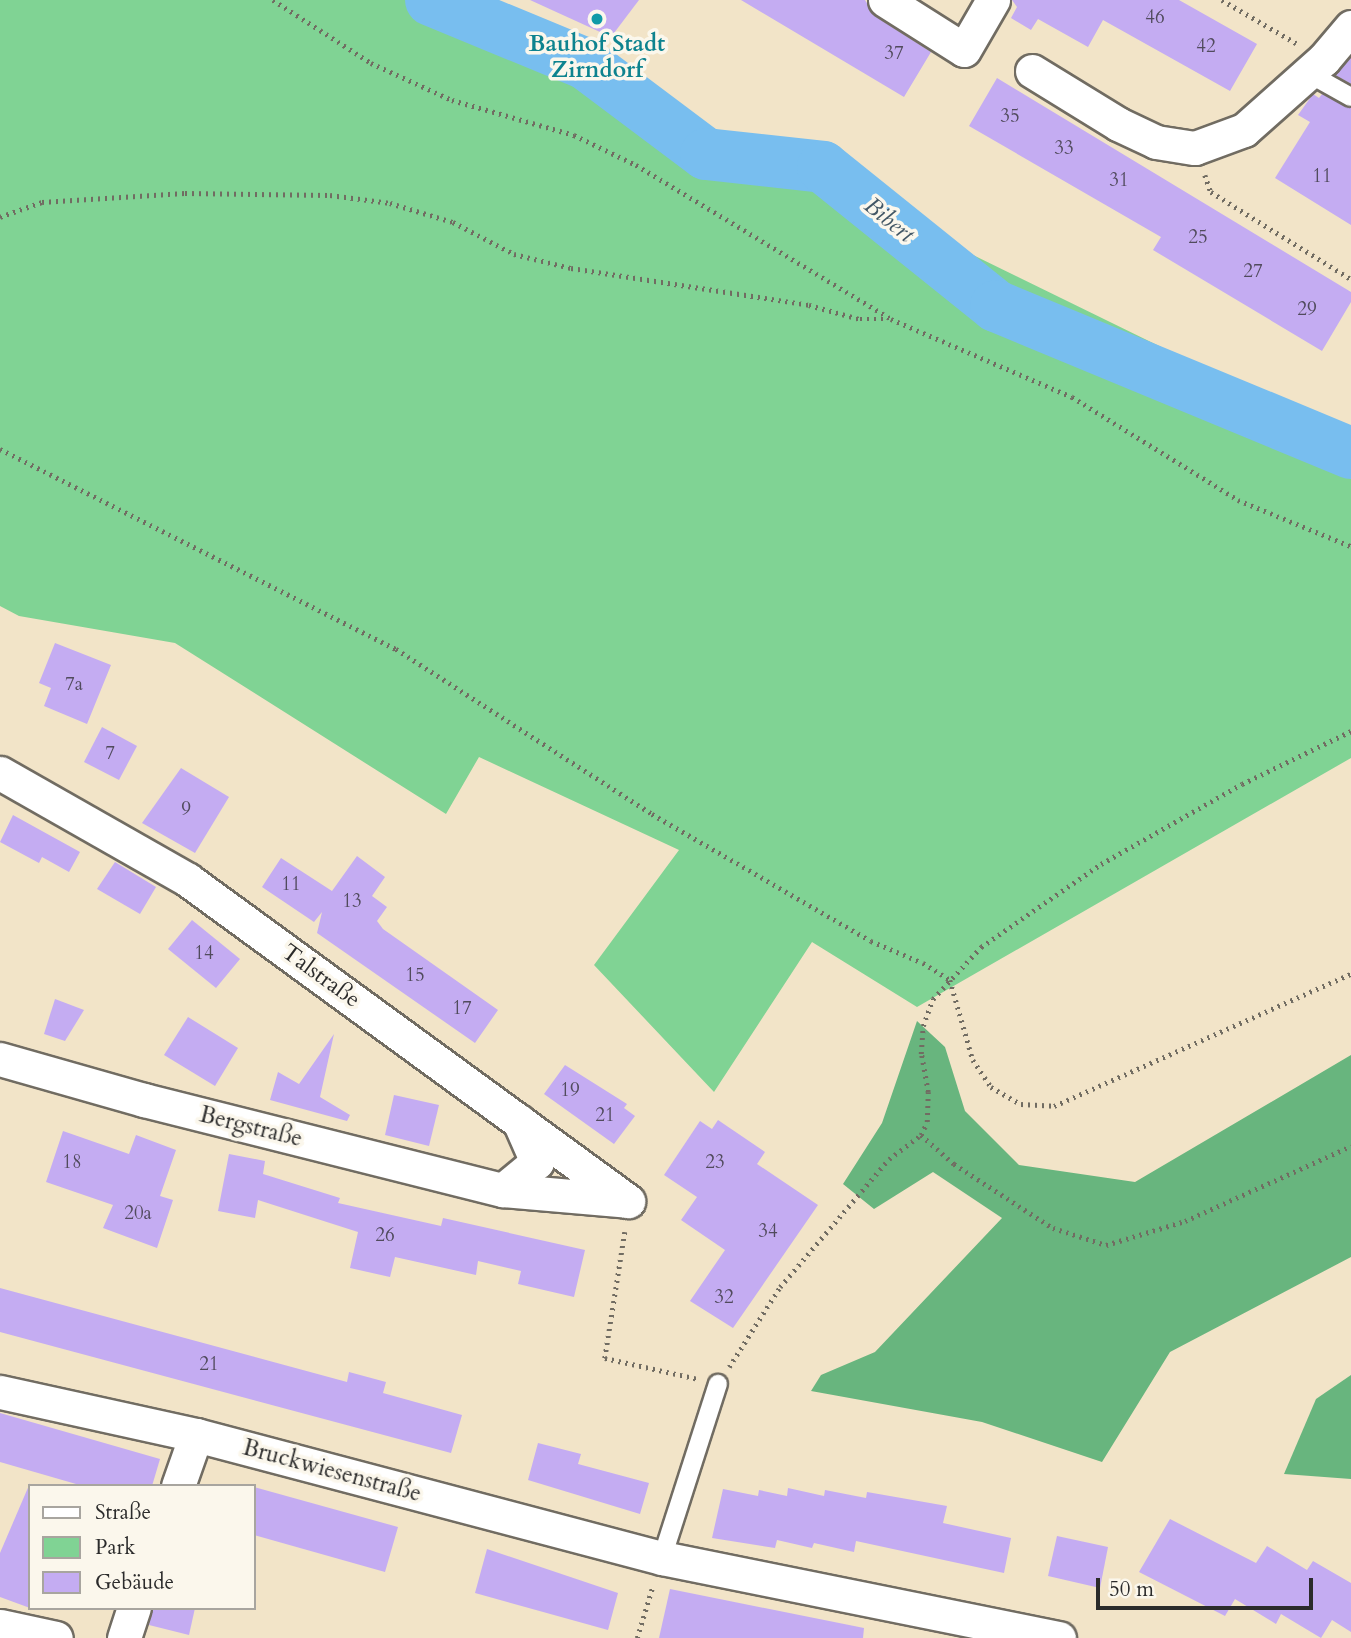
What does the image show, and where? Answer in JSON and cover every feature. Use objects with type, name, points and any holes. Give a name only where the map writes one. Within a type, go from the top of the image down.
[{"type":"street","points":[[885,0],[964,50],[993,0]]},
{"type":"street","points":[[1032,71],[1118,124],[1156,142],[1195,148],[1244,131],[1316,66],[1351,27]]},
{"type":"street","name":"Talstraße","points":[[0,773],[188,880],[519,1119],[628,1202]]},
{"type":"street","name":"Bergstraße","points":[[0,1059],[144,1100],[503,1190],[628,1202]]},
{"type":"street","points":[[503,1190],[537,1161],[519,1119]]},
{"type":"street","name":"Bruckwiesenstraße","points":[[0,1392],[196,1435],[662,1558],[1059,1638]]},
{"type":"street","points":[[179,1484],[196,1435]]},
{"type":"street","points":[[124,1638],[133,1610]]},
{"type":"street","points":[[0,1626],[57,1638]]},
{"type":"lane","points":[[1316,66],[1351,97]]},
{"type":"lane","points":[[662,1558],[718,1384]]},
{"type":"path","points":[[273,0],[394,73],[452,100],[574,135],[636,165],[891,319],[1072,397],[1238,499],[1351,546]]},
{"type":"path","points":[[1222,0],[1316,66]]},
{"type":"path","points":[[1195,148],[1211,191],[1351,279]]},
{"type":"path","points":[[0,217],[42,202],[185,193],[330,195],[390,203],[453,222],[514,254],[571,268],[809,305],[860,318],[891,319]]},
{"type":"path","points":[[0,449],[396,649],[652,814],[871,941],[923,962],[950,980],[972,1060],[991,1087],[1021,1104],[1054,1106],[1351,974]]},
{"type":"path","points":[[628,1202],[619,1292],[605,1358],[718,1384],[780,1287],[889,1159],[921,1135],[928,1102],[923,1026],[933,999],[981,947],[1101,863],[1241,784],[1351,731]]},
{"type":"path","points":[[921,1135],[954,1164],[1053,1228],[1106,1245],[1185,1221],[1351,1146]]},
{"type":"path","points":[[637,1638],[662,1558]]},
{"type":"green space","points":[[0,0],[452,0],[1351,440],[1351,758],[917,1007],[812,942],[714,1092],[594,965],[679,850],[479,757],[446,814],[175,643],[19,616],[0,606]]},
{"type":"green space","points":[[917,1021],[945,1047],[965,1111],[1019,1165],[1135,1182],[1351,1055],[1351,1257],[1170,1352],[1102,1462],[982,1422],[811,1391],[821,1375],[875,1352],[1002,1218],[933,1172],[874,1209],[843,1184],[882,1123]]},
{"type":"green space","points":[[1351,1375],[1351,1479],[1284,1474],[1316,1399]]},
{"type":"building","name":"Bauhof Stadt Zirndorf","points":[[530,0],[639,0],[611,37]]},
{"type":"building","points":[[741,0],[865,0],[875,16],[931,52],[904,97]]},
{"type":"building","points":[[1012,0],[1179,0],[1257,44],[1230,91],[1103,20],[1088,47],[1038,19],[1031,30],[1011,18],[1017,7]]},
{"type":"building","points":[[1351,57],[1351,84],[1335,75]]},
{"type":"building","points":[[997,78],[1351,292],[1351,302],[1322,351],[1153,250],[1161,237],[969,126]]},
{"type":"building","points":[[1313,94],[1319,98],[1322,94],[1351,108],[1351,225],[1275,178],[1310,122],[1298,115]]},
{"type":"building","points":[[55,643],[111,665],[87,724],[44,706],[51,688],[39,683]]},
{"type":"building","points":[[102,727],[137,746],[119,780],[84,762]]},
{"type":"building","points":[[181,768],[229,797],[195,853],[142,823]]},
{"type":"building","points":[[13,815],[80,852],[69,872],[42,857],[39,863],[0,842]]},
{"type":"building","points":[[357,856],[385,877],[372,896],[387,907],[377,921],[383,929],[498,1010],[475,1043],[317,933],[322,912],[314,922],[262,887],[281,858],[332,891]]},
{"type":"building","points":[[115,862],[156,887],[140,914],[97,889]]},
{"type":"building","points":[[192,920],[240,959],[216,988],[168,949]]},
{"type":"building","points":[[55,999],[84,1010],[65,1041],[44,1034]]},
{"type":"building","points":[[188,1017],[238,1048],[215,1086],[164,1055]]},
{"type":"building","points":[[334,1034],[320,1097],[350,1115],[347,1121],[270,1100],[278,1072],[299,1084]]},
{"type":"building","points":[[565,1065],[627,1104],[624,1108],[635,1116],[614,1144],[544,1094]]},
{"type":"building","points":[[394,1095],[439,1105],[429,1146],[385,1135]]},
{"type":"building","points":[[718,1120],[765,1152],[757,1164],[818,1205],[733,1328],[690,1301],[725,1250],[681,1220],[697,1197],[664,1175],[700,1121],[712,1129]]},
{"type":"building","points":[[63,1131],[129,1154],[136,1135],[176,1150],[160,1196],[173,1200],[157,1248],[103,1228],[113,1205],[46,1182]]},
{"type":"building","points":[[229,1154],[265,1161],[263,1174],[340,1198],[338,1203],[441,1226],[443,1218],[585,1250],[574,1297],[518,1284],[521,1271],[478,1261],[476,1275],[395,1257],[390,1277],[350,1268],[358,1232],[258,1200],[255,1218],[218,1211]]},
{"type":"building","points":[[0,1288],[347,1382],[349,1372],[386,1382],[383,1393],[462,1415],[451,1453],[0,1332]]},
{"type":"building","points":[[0,1413],[160,1459],[153,1484],[76,1484],[0,1462]]},
{"type":"building","points":[[538,1443],[581,1454],[578,1464],[649,1483],[640,1514],[528,1480]]},
{"type":"building","points":[[28,1488],[28,1607],[0,1597],[0,1553]]},
{"type":"building","points":[[256,1488],[398,1527],[385,1572],[256,1536]]},
{"type":"building","points":[[788,1488],[824,1496],[825,1490],[866,1498],[867,1492],[947,1506],[943,1523],[1011,1538],[1004,1573],[856,1541],[854,1552],[814,1543],[812,1548],[777,1540],[775,1548],[712,1538],[723,1489],[758,1496],[759,1490],[787,1496]]},
{"type":"building","points":[[1170,1519],[1256,1563],[1267,1546],[1307,1570],[1313,1561],[1351,1583],[1351,1632],[1332,1620],[1321,1638],[1281,1614],[1276,1624],[1235,1599],[1225,1616],[1139,1572]]},
{"type":"building","points":[[1057,1536],[1108,1547],[1100,1588],[1048,1576]]},
{"type":"building","points":[[487,1549],[618,1593],[608,1630],[475,1593]]},
{"type":"building","points":[[670,1589],[864,1628],[863,1638],[659,1638]]},
{"type":"building","points":[[153,1610],[195,1610],[189,1635],[149,1625]]},
{"type":"waterway","name":"Bibert","points":[[431,0],[586,64],[706,154],[823,167],[996,306],[1351,453]]},
{"type":"place","name":"Bauhof Stadt Zirndorf","points":[[597,19]]}]
